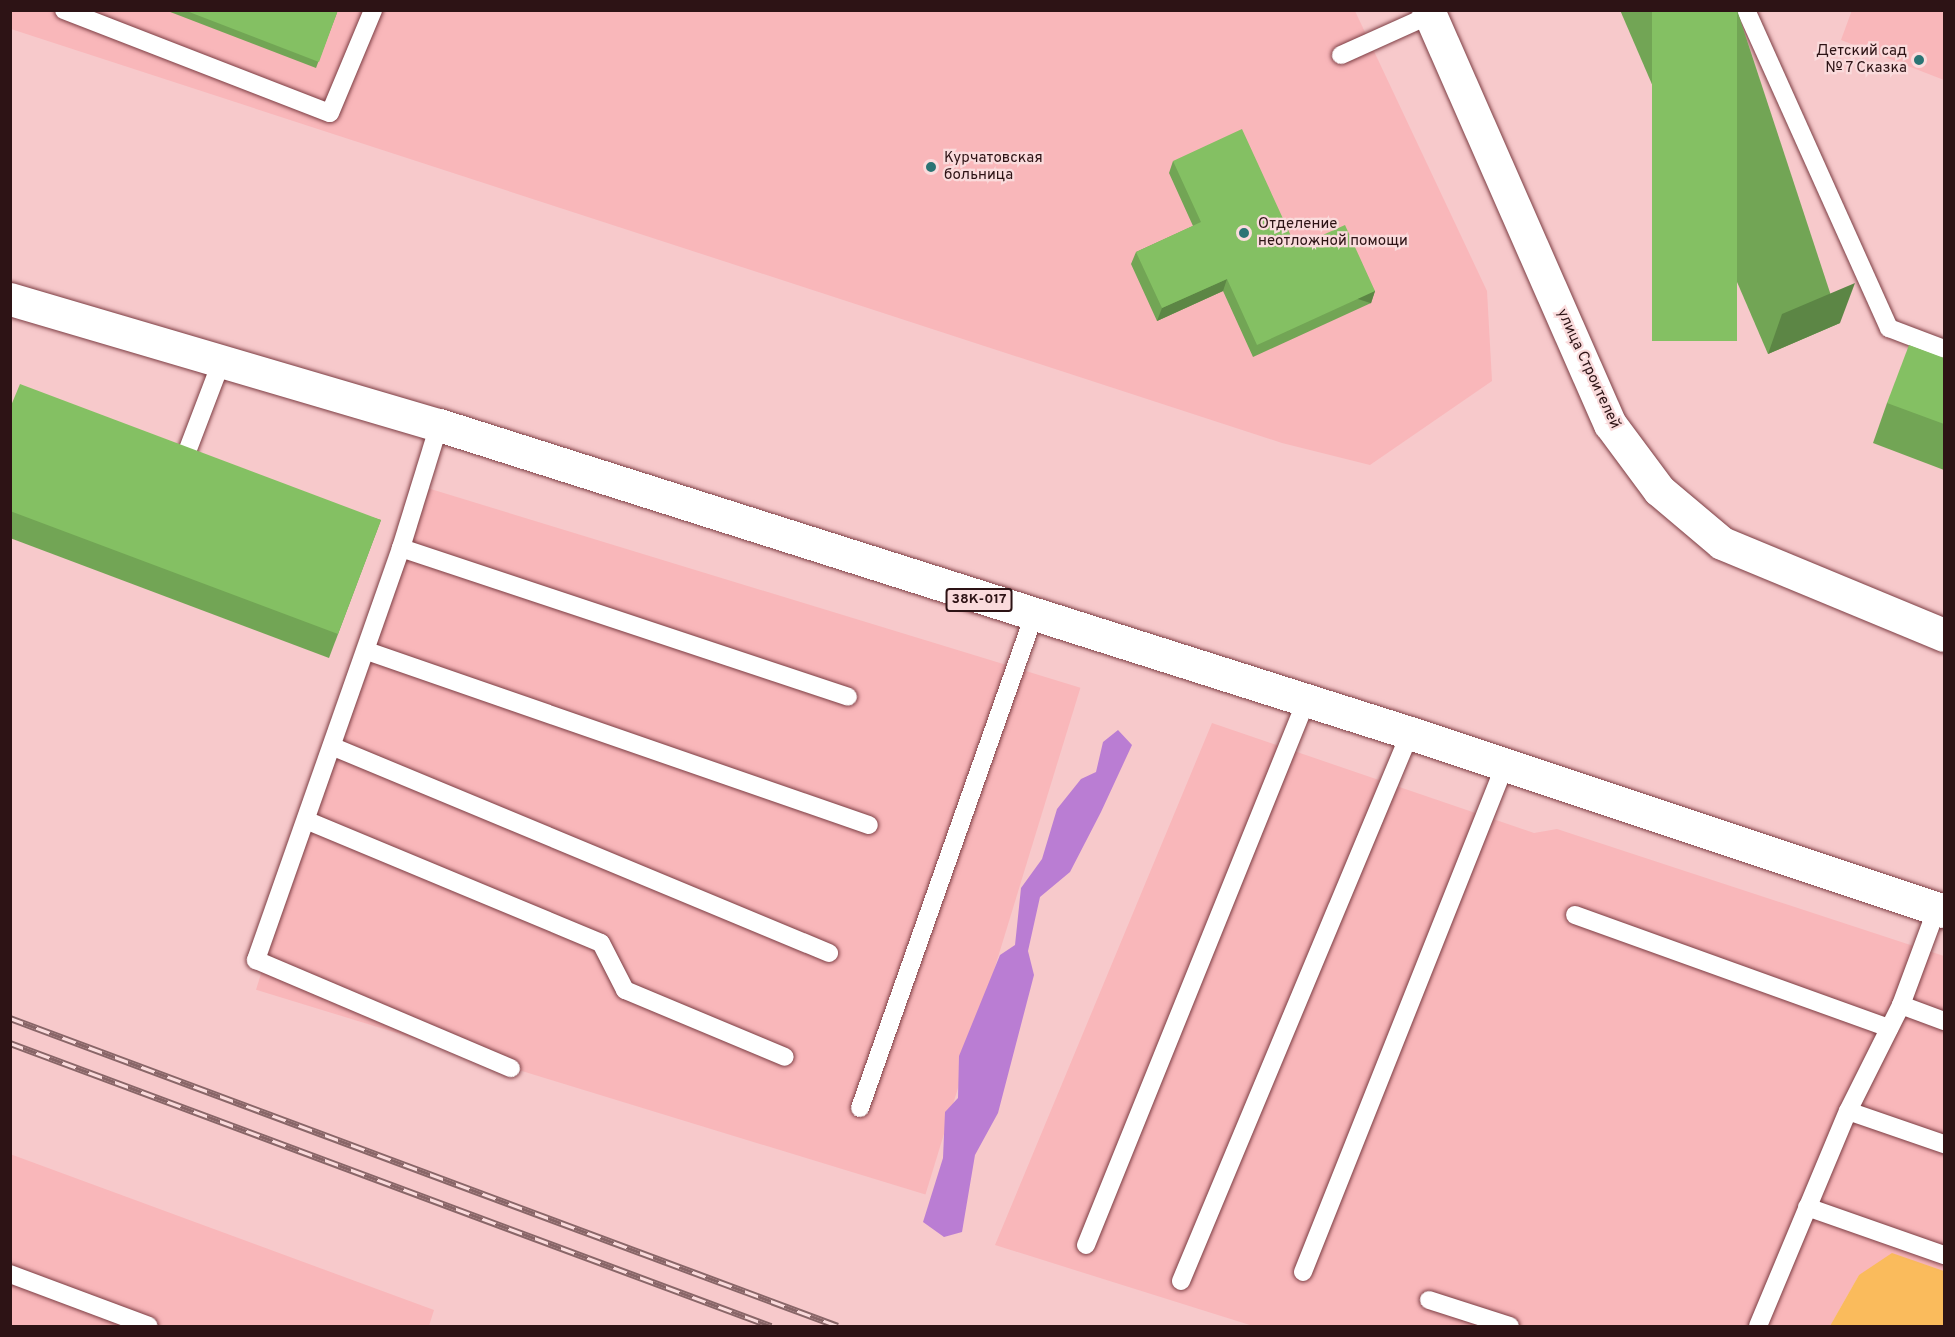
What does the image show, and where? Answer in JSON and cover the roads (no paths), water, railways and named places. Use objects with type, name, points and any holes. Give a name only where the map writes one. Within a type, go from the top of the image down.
[{"type":"main road","name":"улица Строителей","points":[[1429,13],[1610,424],[1659,490],[1722,543],[1944,635]]},
{"type":"main road","name":"38К-017","points":[[10,299],[439,425],[1033,618],[1410,733],[1941,910]]},
{"type":"lane","points":[[64,10],[330,113],[373,10]]},
{"type":"lane","points":[[1746,10],[1889,328],[1944,349]]},
{"type":"lane","points":[[1341,56],[1429,13]]},
{"type":"lane","points":[[180,470],[222,360]]},
{"type":"lane","points":[[439,425],[336,748],[256,960],[511,1068]]},
{"type":"lane","points":[[401,548],[848,696]]},
{"type":"lane","points":[[860,1108],[1033,618]]},
{"type":"lane","points":[[367,651],[869,825]]},
{"type":"lane","points":[[1086,1245],[1306,701]]},
{"type":"lane","points":[[1181,1281],[1410,733]]},
{"type":"lane","points":[[336,748],[829,953]]},
{"type":"lane","points":[[1303,1272],[1506,765]]},
{"type":"lane","points":[[308,821],[601,943],[625,990],[785,1057]]},
{"type":"lane","points":[[1758,1326],[1848,1111],[1901,1005],[1941,910]]},
{"type":"lane","points":[[1575,915],[1889,1028]]},
{"type":"lane","points":[[1901,1005],[1944,1021]]},
{"type":"lane","points":[[1848,1111],[1944,1144]]},
{"type":"lane","points":[[1807,1208],[1944,1255]]},
{"type":"lane","points":[[10,1274],[149,1326]]},
{"type":"lane","points":[[1429,1300],[1510,1326]]},
{"type":"railway","points":[[10,1018],[838,1326]]},
{"type":"railway","points":[[10,1043],[771,1326]]},
{"type":"place","name":"Детский сад № 7 Сказка","points":[[1919,60]]},
{"type":"place","name":"Курчатовская больница","points":[[931,167]]},
{"type":"place","name":"Отделение неотложной помощи","points":[[1244,233]]}]
